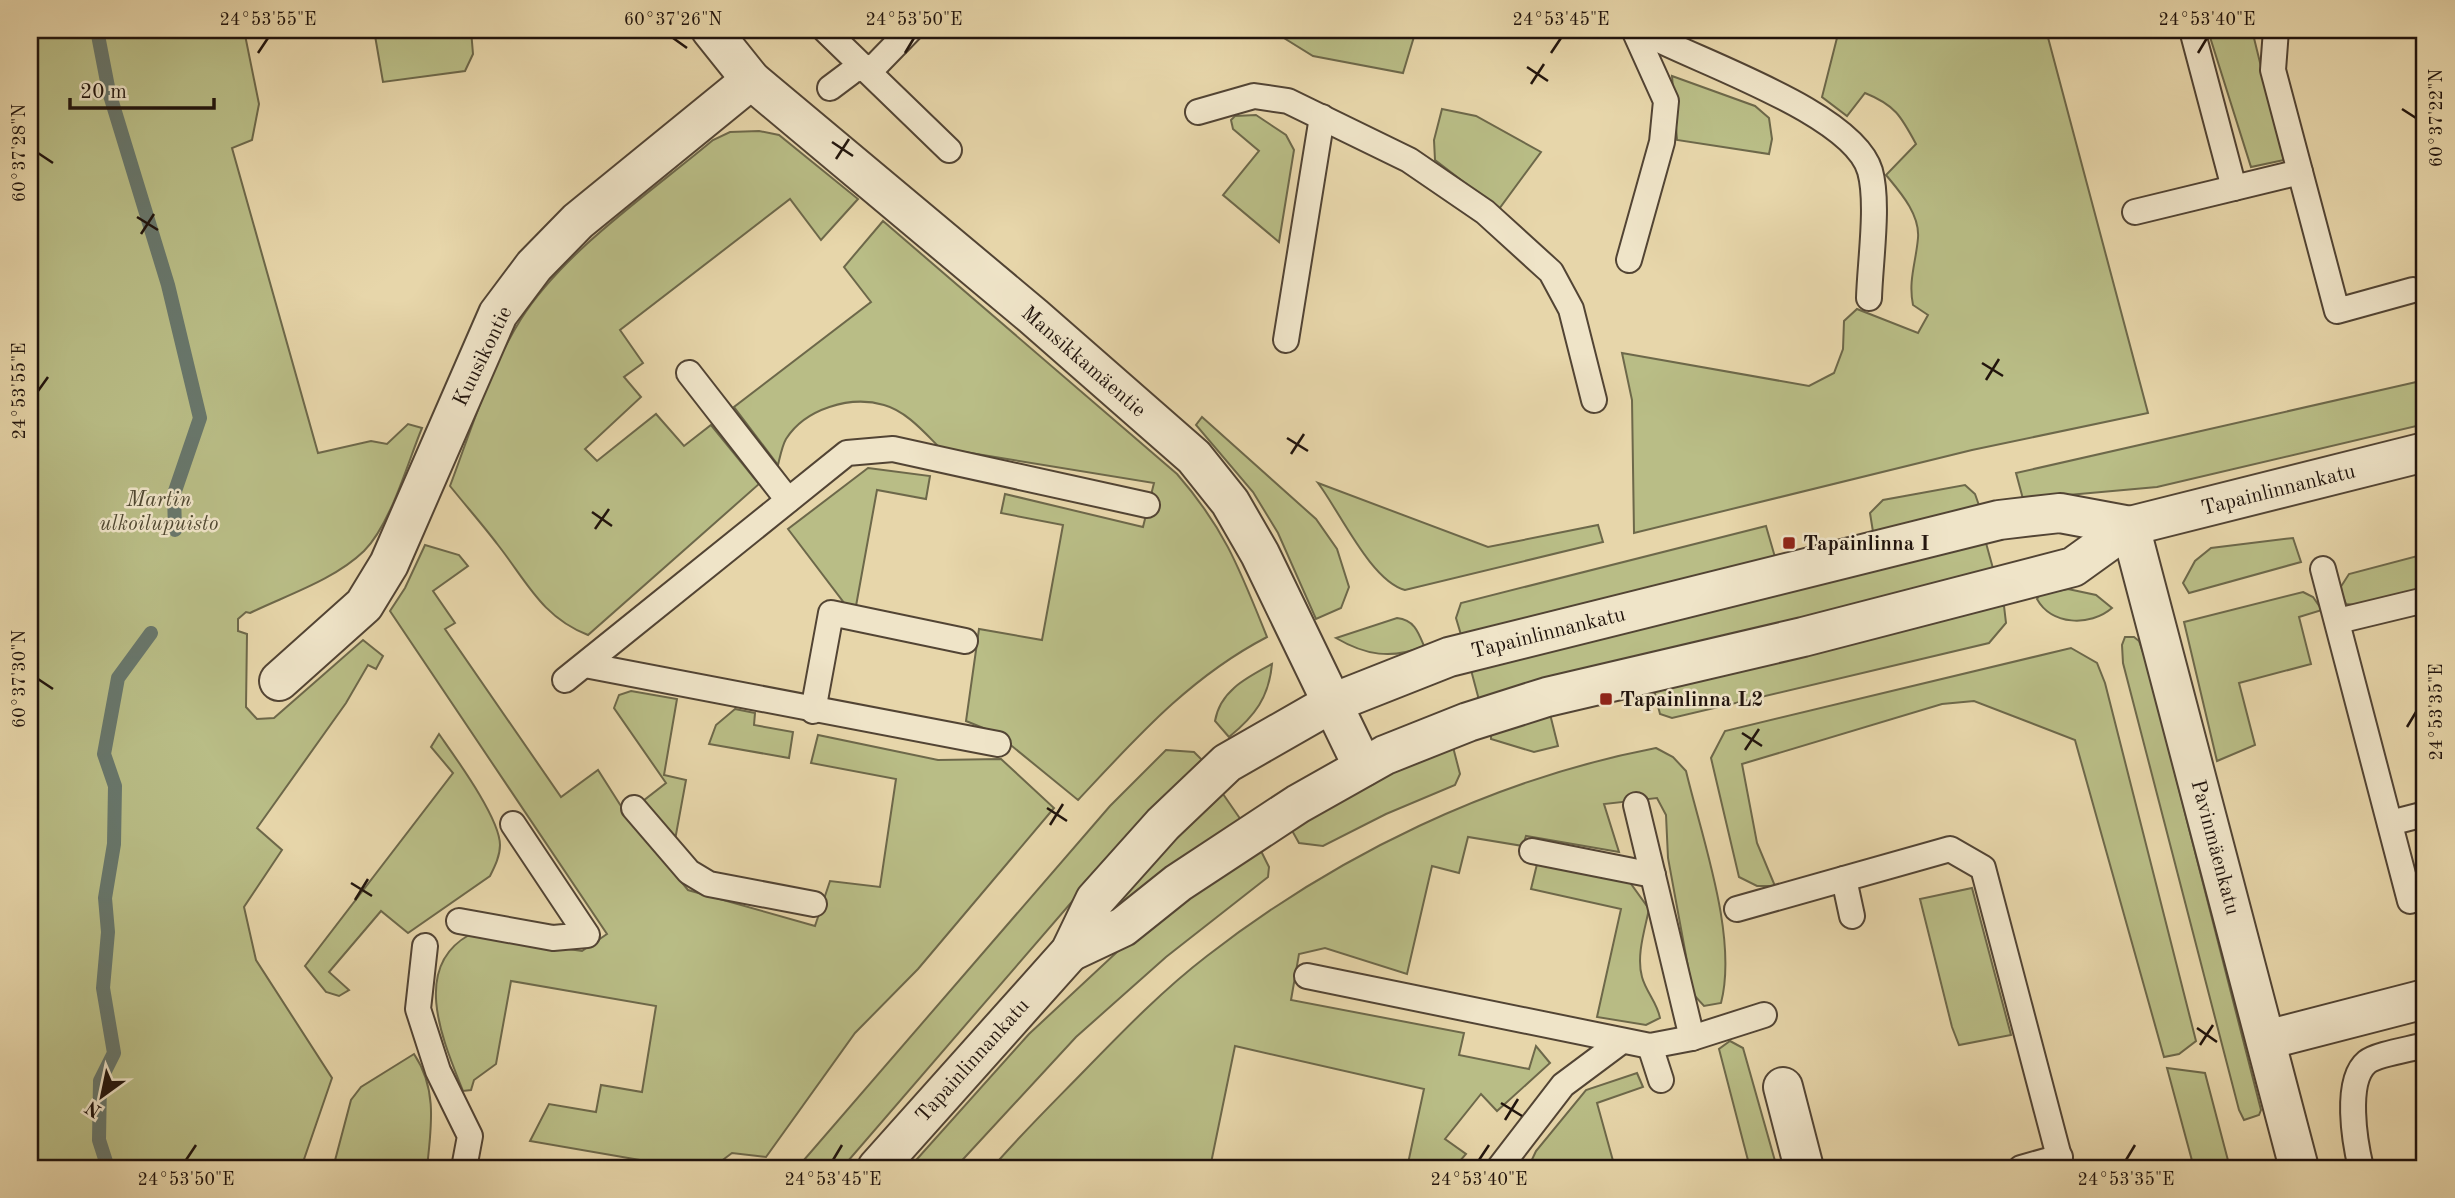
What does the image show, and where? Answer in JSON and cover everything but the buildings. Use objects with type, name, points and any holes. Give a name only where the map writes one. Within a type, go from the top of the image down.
[{"type":"street","name":"Mansikkamäentie","points":[[711,30],[751,80],[1033,316],[1194,457],[1230,502],[1260,554],[1363,767]]},
{"type":"street","name":"Kuusikontie","points":[[279,681],[364,606],[383,575],[417,505],[498,314],[534,266],[578,220],[751,80]]},
{"type":"street","name":"Tapainlinnankatu","points":[[1070,952],[1123,927],[1178,883],[1257,830],[1363,767],[1385,755],[1468,722],[1546,697],[1789,640],[2073,567],[2130,526],[2425,452]]},
{"type":"street","name":"Tapainlinnankatu","points":[[877,1168],[1070,952],[1095,900],[1163,824],[1227,763],[1331,704],[1449,657],[1999,520],[2060,513],[2130,526]]},
{"type":"street","name":"Pavinmäenkatu","points":[[2130,526],[2300,1168]]},
{"type":"street","points":[[2266,1040],[2425,999]]},
{"type":"street","points":[[1783,1087],[1804,1168]]},
{"type":"lane","points":[[825,30],[949,150]]},
{"type":"lane","points":[[830,88],[854,70],[875,66],[910,30]]},
{"type":"lane","points":[[1629,260],[1662,142],[1666,101],[1636,30]]},
{"type":"lane","points":[[1636,30],[1803,107],[1833,124],[1858,146],[1870,169],[1873,187],[1869,298]]},
{"type":"lane","points":[[2192,30],[2234,188]]},
{"type":"lane","points":[[2276,30],[2273,70],[2337,311],[2413,290]]},
{"type":"lane","points":[[1198,112],[1254,96],[1288,101],[1417,165],[1485,212],[1551,272],[1571,309],[1594,400]]},
{"type":"lane","points":[[1286,340],[1322,117]]},
{"type":"lane","points":[[2135,212],[2300,172]]},
{"type":"lane","points":[[689,373],[788,500]]},
{"type":"lane","points":[[565,680],[847,453],[893,449],[1147,505]]},
{"type":"lane","points":[[2323,569],[2410,901]]},
{"type":"lane","points":[[2338,621],[2425,600]]},
{"type":"lane","points":[[813,711],[831,613],[965,641]]},
{"type":"lane","points":[[584,665],[813,711],[998,744]]},
{"type":"lane","points":[[1636,805],[1692,1038]]},
{"type":"lane","points":[[634,808],[689,872],[709,884],[814,904]]},
{"type":"lane","points":[[2390,823],[2425,814]]},
{"type":"lane","points":[[459,920],[554,938],[587,935],[513,824]]},
{"type":"lane","points":[[1737,909],[1950,849],[1983,868],[2061,1163],[2021,1168]]},
{"type":"lane","points":[[1532,851],[1653,875]]},
{"type":"lane","points":[[1844,879],[1852,916]]},
{"type":"lane","points":[[425,946],[418,1009],[438,1071],[470,1136],[464,1168]]},
{"type":"lane","points":[[1307,976],[1650,1046],[1692,1038],[1764,1015]]},
{"type":"lane","points":[[1499,1168],[1563,1085],[1622,1041]]},
{"type":"lane","points":[[2361,1168],[2352,1132],[2358,1074],[2368,1061],[2425,1045]]},
{"type":"lane","points":[[1650,1046],[1661,1080]]},
{"type":"green space","name":"Martin ulkoilupuisto","points":[[30,30],[244,30],[259,104],[252,140],[232,148],[318,453],[371,441],[387,444],[408,424],[422,428],[390,510],[364,551],[325,579],[250,613],[246,612],[238,619],[238,631],[247,634],[246,707],[257,719],[274,718],[363,640],[383,656],[376,669],[368,665],[346,703],[257,828],[282,850],[244,907],[256,960],[332,1078],[301,1168],[30,1168]]},
{"type":"green space","points":[[374,30],[471,30],[473,54],[465,71],[383,82]]},
{"type":"green space","points":[[1271,30],[1416,30],[1403,73],[1313,56]]},
{"type":"green space","points":[[1839,30],[2046,30],[2148,413],[1972,450],[1634,533],[1632,400],[1622,353],[1809,386],[1834,373],[1843,349],[1844,321],[1857,309],[1918,333],[1928,315],[1913,305],[1912,280],[1918,238],[1916,220],[1908,204],[1886,175],[1916,144],[1896,113],[1875,97],[1865,93],[1847,116],[1822,97]]},
{"type":"green space","points":[[2238,30],[2252,30],[2284,160],[2251,167],[2210,37]]},
{"type":"green space","points":[[1672,76],[1755,106],[1769,118],[1772,139],[1769,154],[1677,140]]},
{"type":"green space","points":[[1442,109],[1476,116],[1541,152],[1499,209],[1435,160],[1434,140]]},
{"type":"green space","points":[[1256,115],[1286,135],[1294,150],[1279,242],[1223,195],[1259,151],[1233,129],[1231,120],[1235,116]]},
{"type":"green space","points":[[759,131],[779,135],[858,199],[821,240],[790,199],[620,330],[643,363],[624,377],[641,397],[585,449],[597,461],[656,414],[684,446],[711,425],[759,484],[588,635],[559,619],[547,608],[450,486],[499,359],[521,319],[539,294],[584,246],[713,140],[730,132]]},
{"type":"green space","points":[[883,221],[1177,474],[1208,513],[1230,551],[1267,637],[1213,670],[1189,690],[1143,731],[1078,800],[996,733],[966,721],[979,629],[1042,640],[1063,525],[1001,513],[1005,494],[1143,527],[1154,483],[940,448],[900,412],[871,402],[843,403],[816,412],[786,439],[778,465],[734,407],[871,302],[844,267]]},
{"type":"green space","points":[[2425,380],[2425,424],[2157,487],[2023,499],[2016,473]]},
{"type":"green space","points":[[1202,417],[1316,519],[1337,549],[1349,587],[1341,608],[1316,619],[1278,533],[1253,492],[1196,425]]},
{"type":"green space","points":[[868,468],[930,476],[926,499],[877,490],[856,606],[845,604],[788,529]]},
{"type":"green space","points":[[1318,483],[1488,547],[1598,525],[1603,542],[1405,590],[1392,584],[1368,560]]},
{"type":"green space","points":[[1965,485],[1975,494],[1981,511],[1874,538],[1870,513],[1883,500]]},
{"type":"green space","points":[[1766,526],[1777,564],[1462,638],[1456,618],[1461,603]]},
{"type":"green space","points":[[2293,538],[2301,562],[2189,593],[2183,583],[2195,561],[2211,548]]},
{"type":"green space","points":[[1986,543],[1994,572],[1479,700],[1471,670]]},
{"type":"green space","points":[[425,545],[459,555],[468,566],[433,591],[455,623],[445,629],[561,797],[598,770],[626,814],[688,890],[815,926],[830,881],[880,887],[896,779],[811,763],[818,735],[938,760],[1001,759],[1054,808],[918,969],[855,1033],[766,1157],[732,1153],[712,1168],[686,1168],[530,1141],[549,1104],[596,1112],[601,1085],[642,1092],[656,1006],[511,981],[496,1064],[474,1080],[471,1090],[463,1091],[441,1029],[437,1007],[436,986],[440,967],[451,949],[469,935],[582,951],[607,934],[390,611],[405,588]]},
{"type":"green space","points":[[2425,554],[2425,591],[2363,606],[2346,604],[2340,588],[2349,574]]},
{"type":"green space","points":[[2068,589],[2096,595],[2112,608],[2093,618],[2072,620],[2052,614],[2043,608],[2037,599],[2040,594]]},
{"type":"green space","points":[[2303,592],[2313,597],[2322,610],[2299,617],[2311,664],[2239,683],[2255,745],[2217,761],[2184,622]]},
{"type":"green space","points":[[1993,606],[2004,606],[2006,623],[1989,643],[1672,718],[1660,714],[1654,690]]},
{"type":"green space","points":[[1397,618],[1411,624],[1424,646],[1401,653],[1379,654],[1336,638]]},
{"type":"green space","points":[[2125,637],[2134,637],[2139,641],[2147,664],[2261,1110],[2259,1115],[2244,1120],[2239,1110],[2123,663],[2122,645]]},
{"type":"green space","points":[[2071,648],[2097,663],[2105,683],[2196,1041],[2179,1054],[2164,1057],[2075,740],[1974,701],[1942,704],[1742,764],[1757,843],[1775,886],[1757,886],[1739,877],[1711,758],[1725,731]]},
{"type":"green space","points":[[1272,664],[1268,686],[1259,705],[1229,737],[1215,721],[1222,701],[1244,680]]},
{"type":"green space","points":[[631,691],[677,699],[664,775],[686,780],[675,840],[643,801],[666,783],[614,708],[619,695]]},
{"type":"green space","points":[[735,709],[755,713],[754,725],[793,732],[789,758],[709,744],[716,725]]},
{"type":"green space","points":[[1550,714],[1558,746],[1534,752],[1491,739],[1491,732]]},
{"type":"green space","points":[[439,734],[476,788],[493,820],[500,845],[495,865],[490,876],[408,933],[381,911],[329,972],[349,990],[339,996],[326,992],[305,966],[453,773],[431,747]]},
{"type":"green space","points":[[1453,747],[1460,774],[1455,785],[1386,814],[1323,846],[1299,843],[1290,827],[1417,760]]},
{"type":"green space","points":[[1656,748],[1673,757],[1686,771],[1709,856],[1722,918],[1725,948],[1725,977],[1721,1003],[1704,1006],[1693,994],[1668,858],[1666,815],[1657,798],[1604,804],[1619,852],[1526,836],[1523,846],[1468,837],[1459,873],[1432,866],[1407,974],[1325,948],[1299,954],[1291,1000],[1464,1033],[1459,1055],[1529,1069],[1536,1046],[1550,1063],[1497,1111],[1481,1094],[1445,1139],[1466,1154],[1454,1168],[1407,1168],[1424,1089],[1235,1046],[1210,1168],[992,1168],[1175,982],[1257,919],[1309,885],[1363,854],[1477,801],[1536,779]]},
{"type":"green space","points":[[1166,750],[1194,752],[1204,762],[1095,875],[842,1168],[797,1168],[1110,806]]},
{"type":"green space","points":[[1223,794],[1241,820],[1107,916],[1127,884]]},
{"type":"green space","points":[[1258,845],[1269,867],[1268,877],[1166,957],[1076,1037],[955,1168],[909,1168],[1029,1034],[1117,952]]},
{"type":"green space","points":[[1538,860],[1626,877],[1649,909],[1640,969],[1660,1018],[1646,1025],[1597,1017],[1621,909],[1531,889]]},
{"type":"green space","points":[[1972,888],[2011,1035],[1959,1045],[1952,1027],[1920,899]]},
{"type":"green space","points":[[1730,1041],[1743,1048],[1777,1168],[1750,1168],[1719,1049]]},
{"type":"green space","points":[[414,1054],[422,1068],[430,1095],[431,1124],[427,1168],[333,1168],[351,1100],[361,1087]]},
{"type":"green space","points":[[2167,1068],[2205,1073],[2230,1168],[2194,1168]]},
{"type":"green space","points":[[1637,1073],[1643,1087],[1597,1103],[1615,1168],[1528,1168],[1536,1151],[1586,1090]]},
{"type":"waterway","points":[[97,30],[109,92],[168,285],[200,418],[174,494],[175,530]]},
{"type":"waterway","points":[[108,1168],[99,1140],[100,1081],[114,1053],[103,988],[108,932],[105,898],[114,844],[115,786],[104,754],[118,678],[151,633]]},
{"type":"place","name":"Tapainlinna I","points":[[1789,543]]},
{"type":"place","name":"Tapainlinna L2","points":[[1606,699]]}]
